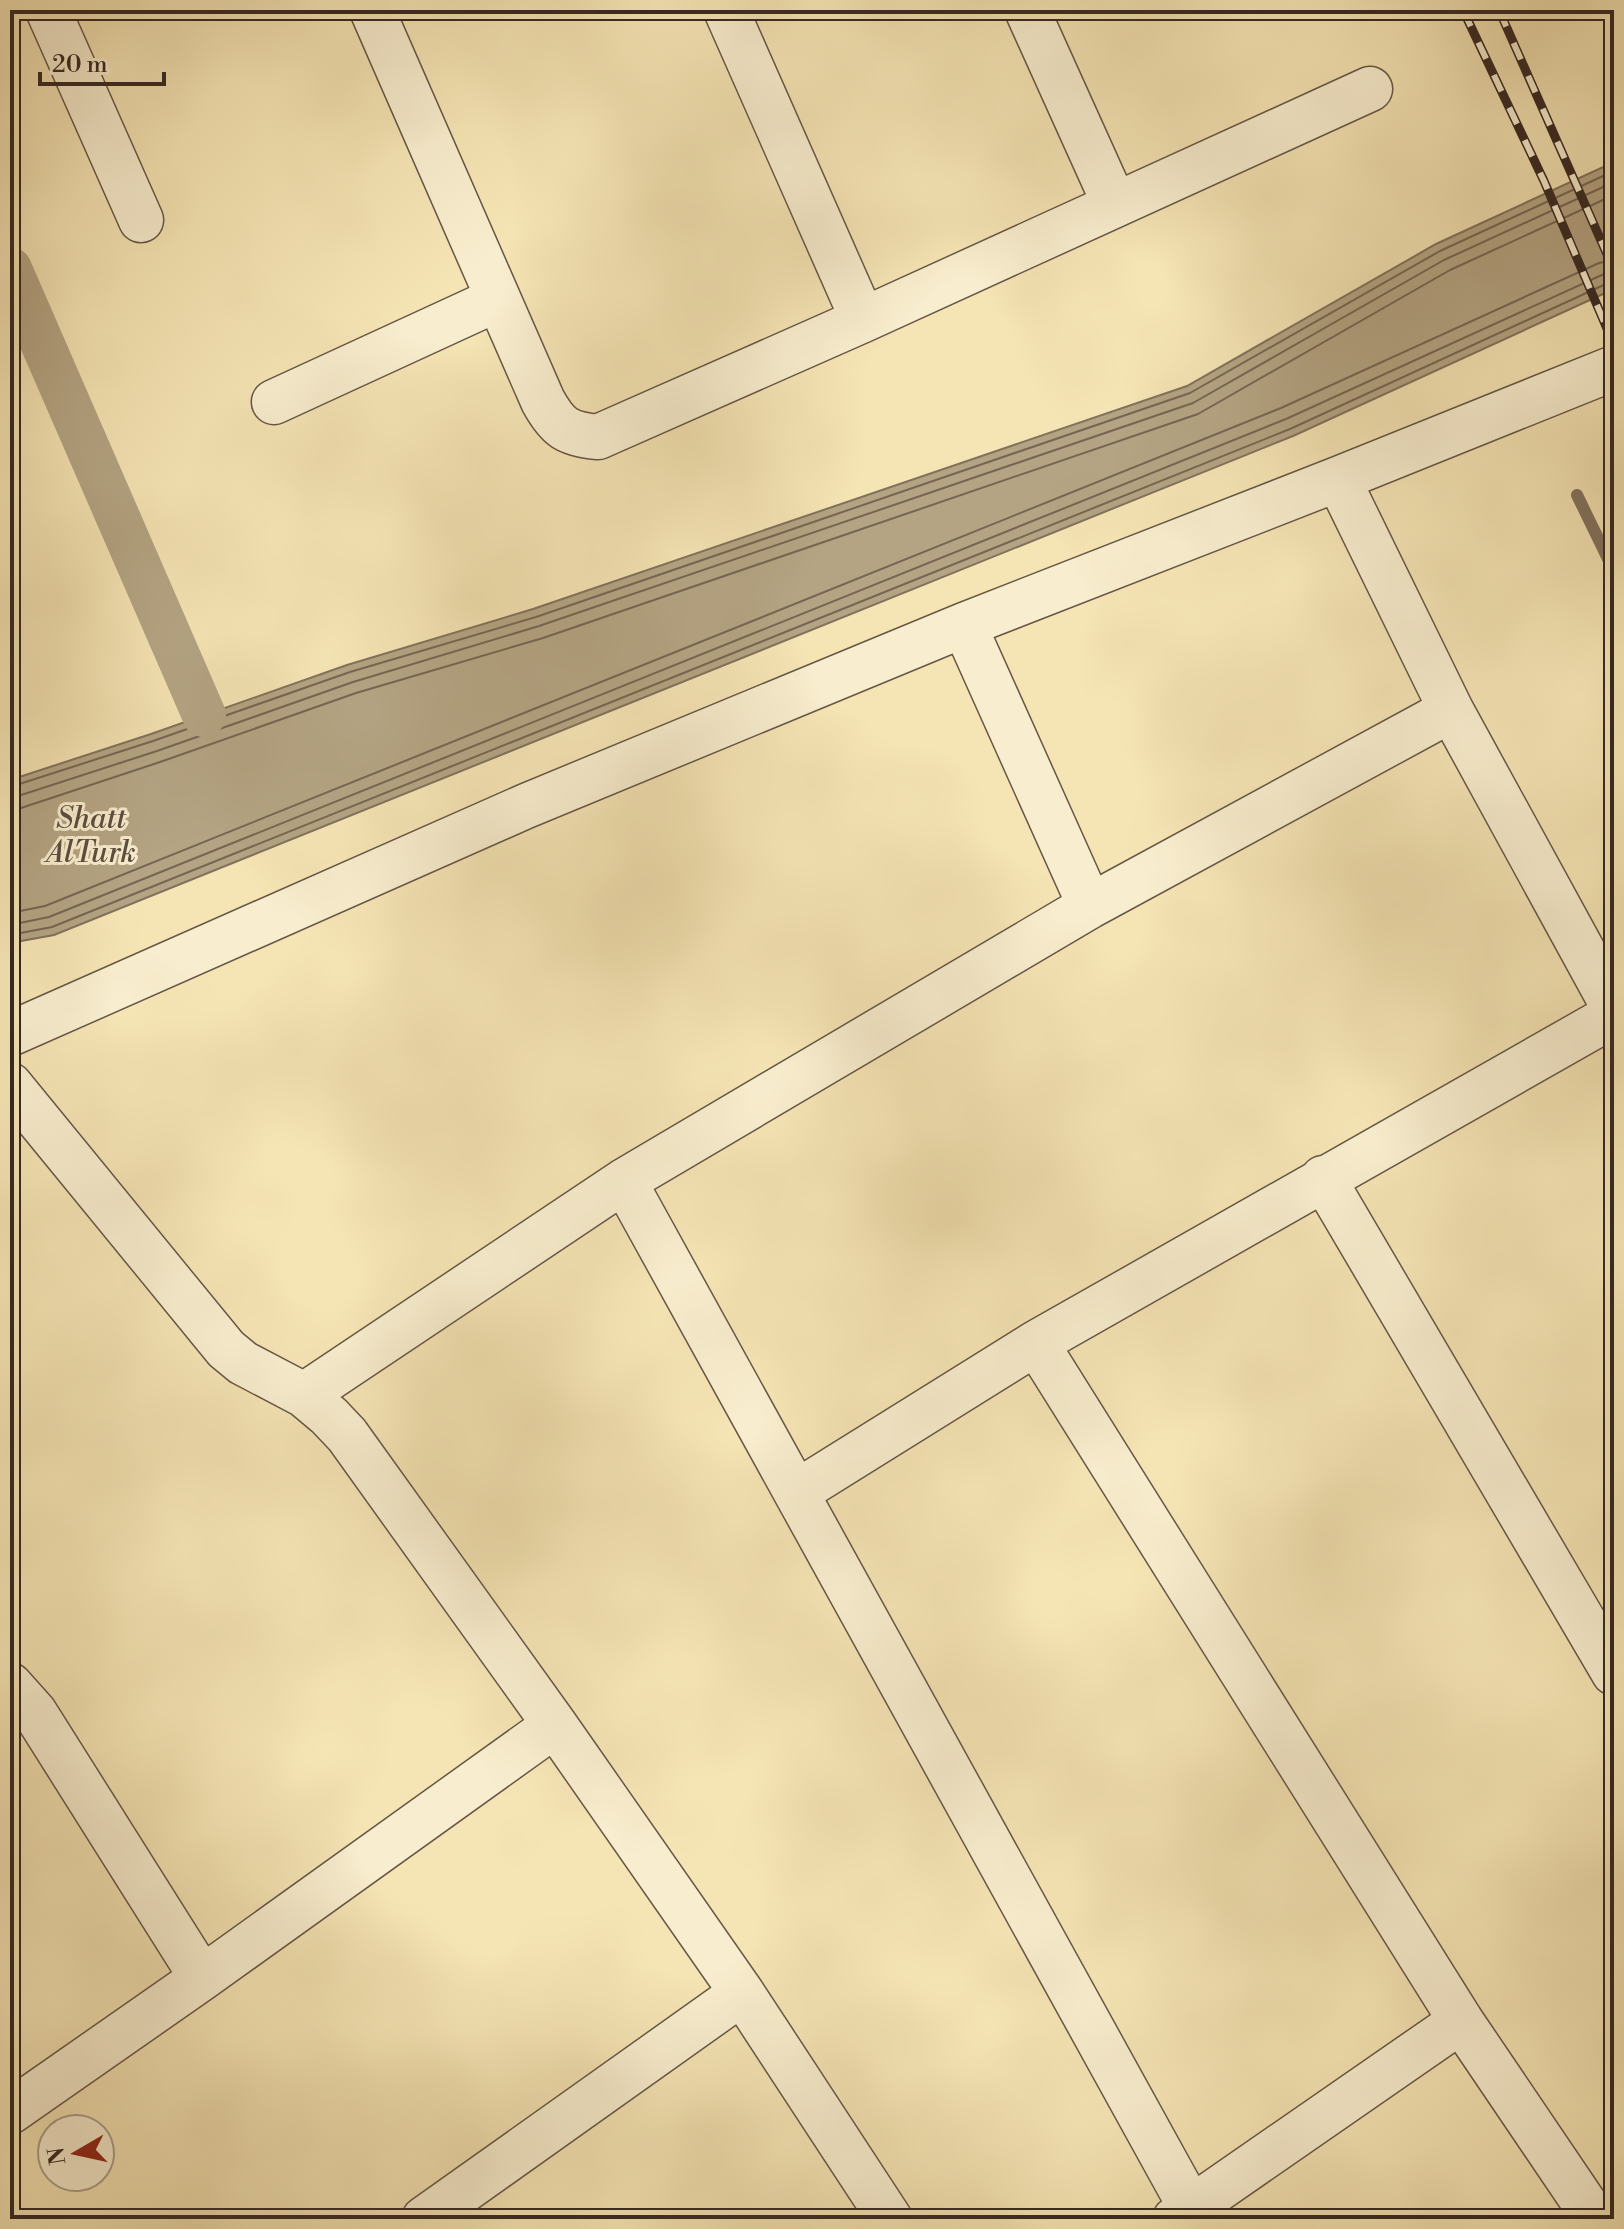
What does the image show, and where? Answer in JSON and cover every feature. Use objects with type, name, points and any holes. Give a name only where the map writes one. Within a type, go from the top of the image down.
[{"type":"street","points":[[48,10],[141,220]]},
{"type":"street","points":[[372,10],[543,401],[555,422],[574,434],[598,437],[1370,89]]},
{"type":"street","points":[[726,10],[863,320]]},
{"type":"street","points":[[1027,10],[1115,205]]},
{"type":"street","points":[[274,402],[498,299]]},
{"type":"street","points":[[10,1034],[526,806],[964,625],[1614,368]]},
{"type":"street","points":[[1338,479],[1451,710],[1614,1008]]},
{"type":"street","points":[[964,625],[1090,906]]},
{"type":"street","points":[[304,1395],[624,1181],[1090,906],[1451,710]]},
{"type":"street","points":[[797,1492],[1036,1343],[1614,1015]]},
{"type":"street","points":[[10,1085],[226,1349],[243,1363],[304,1395],[347,1435],[742,1993],[884,2217]]},
{"type":"street","points":[[1323,1178],[1614,1673]]},
{"type":"street","points":[[624,1181],[797,1492],[1183,2213],[1461,2021]]},
{"type":"street","points":[[1036,1343],[1461,2021],[1595,2219]]},
{"type":"street","points":[[10,1685],[35,1713],[202,1978]]},
{"type":"street","points":[[10,2112],[555,1725]]},
{"type":"street","points":[[424,2219],[742,1993]]},
{"type":"water","name":"Shatt AlTurk","points":[[1614,162],[1614,289],[1293,436],[54,935],[10,943],[10,780],[347,665],[533,609],[1187,386],[1436,244]]},
{"type":"waterway","points":[[10,269],[204,715]]},
{"type":"waterway","points":[[1577,495],[1614,571]]},
{"type":"railway","points":[[1463,10],[1544,181],[1614,345]]},
{"type":"railway","points":[[1499,10],[1614,270]]}]
